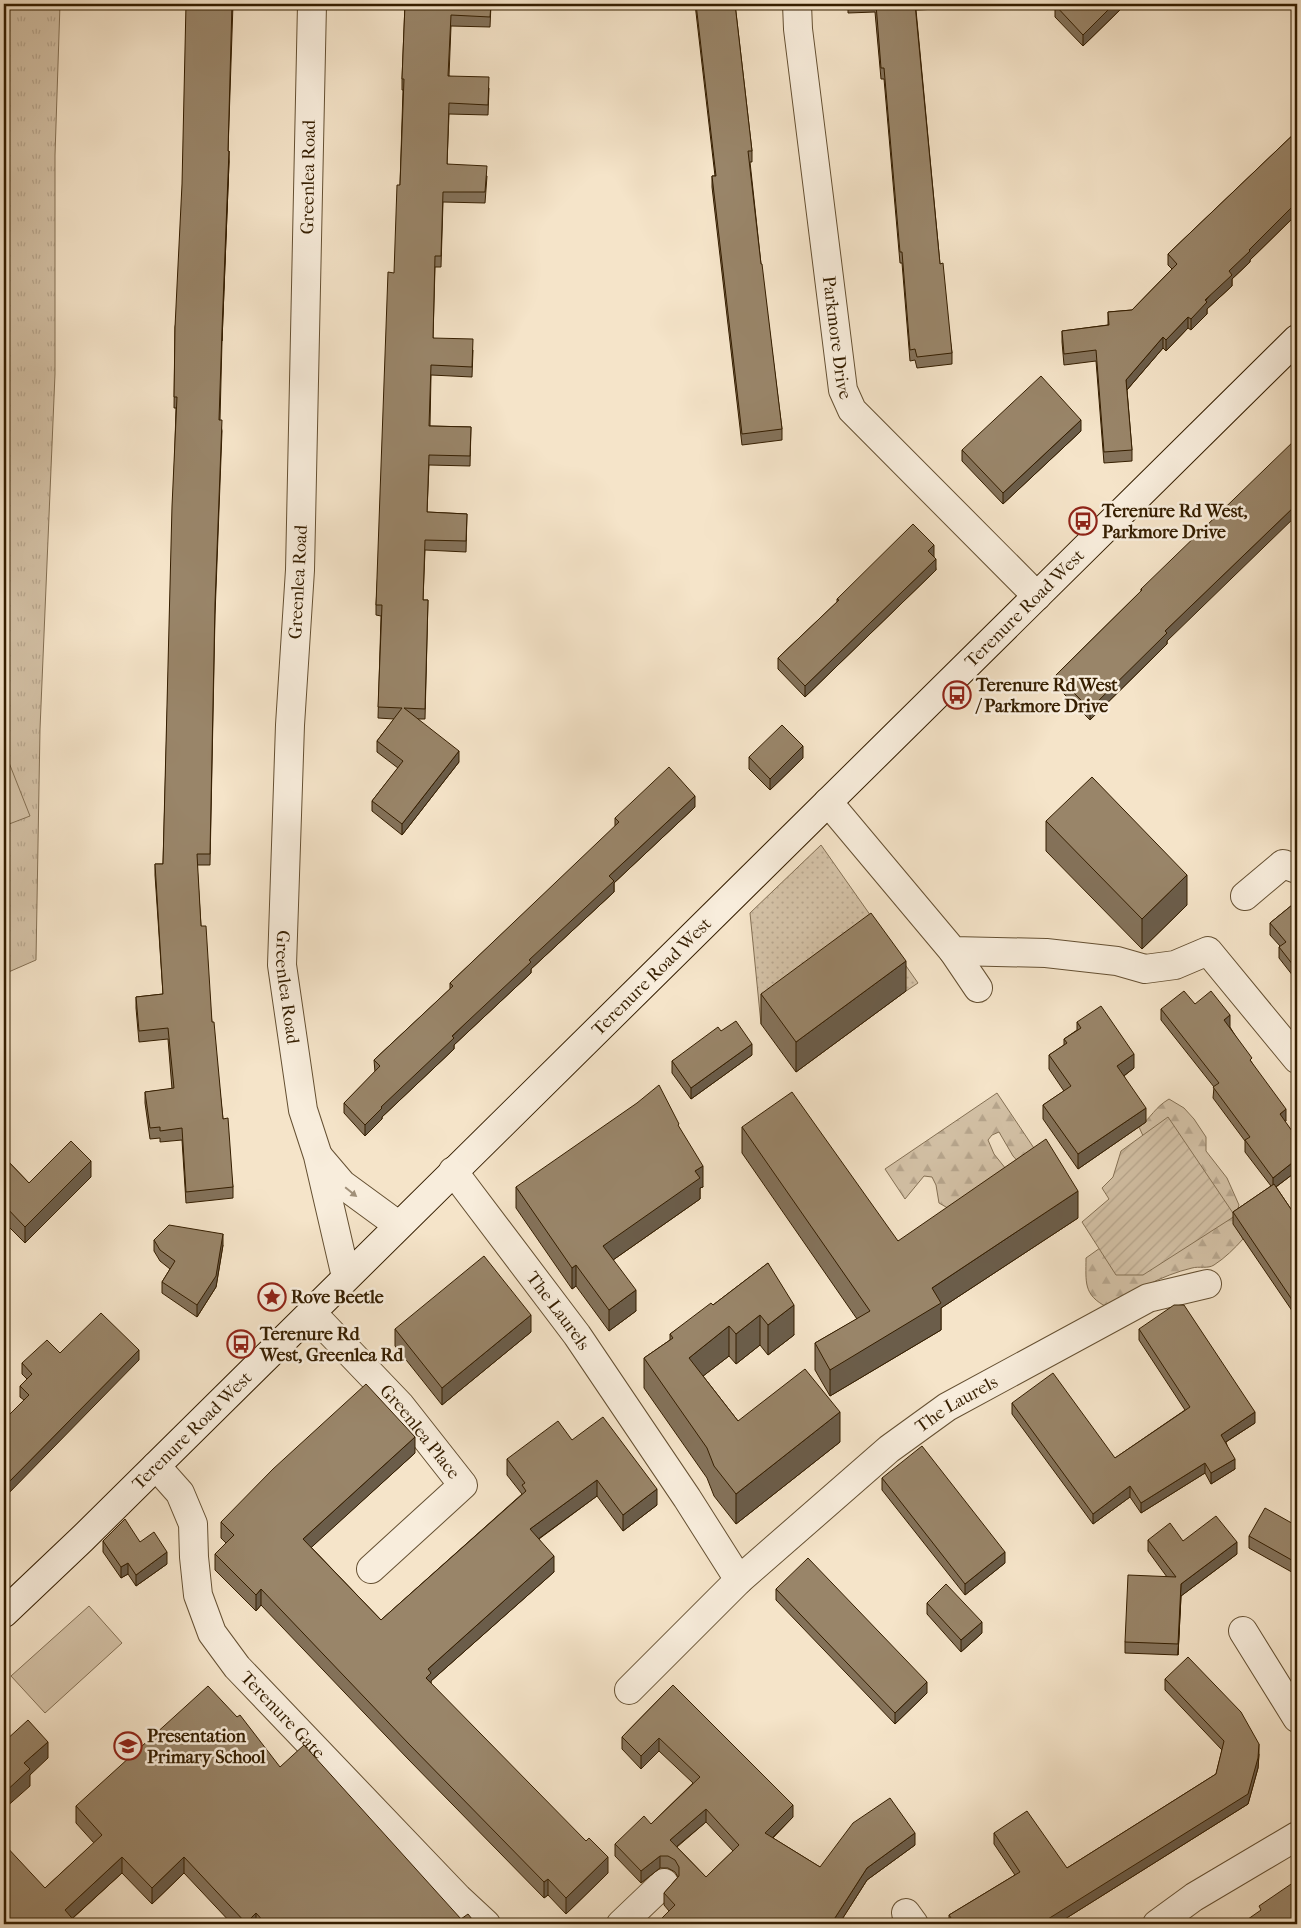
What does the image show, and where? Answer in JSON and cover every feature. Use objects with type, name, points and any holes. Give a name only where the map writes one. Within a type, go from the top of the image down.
[{"type":"street","name":"Greenlea Road","points":[[312,4],[300,570],[290,725],[282,966],[304,1110],[318,1156],[346,1277]]},
{"type":"street","name":"Parkmore Drive","points":[[797,4],[798,29],[843,390],[852,410],[1037,596]]},
{"type":"street","name":"Terenure Road West","points":[[4,1613],[156,1466],[453,1170],[1297,338]]},
{"type":"street","points":[[828,802],[953,951],[978,988]]},
{"type":"street","points":[[1245,896],[1283,864],[1297,869]]},
{"type":"street","points":[[953,951],[1046,954],[1117,961],[1145,969],[1175,965],[1208,951],[1297,1059]]},
{"type":"street","name":"Greenlea Road","points":[[318,1156],[342,1184],[398,1225]]},
{"type":"street","name":"The Laurels","points":[[453,1170],[577,1335],[740,1580]]},
{"type":"street","name":"The Laurels","points":[[629,1690],[740,1580],[888,1449],[947,1407],[1148,1298],[1207,1284]]},
{"type":"street","name":"Greenlea Place","points":[[311,1312],[400,1405],[464,1485],[372,1569]]},
{"type":"street","name":"Terenure Gate","points":[[156,1466],[180,1493],[194,1524],[194,1557],[198,1595],[212,1633],[237,1667],[458,1898],[486,1924]]},
{"type":"street","points":[[1243,1631],[1297,1718]]},
{"type":"street","points":[[1157,1924],[1194,1897],[1297,1836]]},
{"type":"street","points":[[621,1924],[664,1883]]},
{"type":"green space","points":[[4,4],[60,4],[55,155],[55,374],[40,729],[36,960],[4,974]]},
{"type":"green space","points":[[4,750],[30,816],[4,826]]},
{"type":"green space","points":[[821,845],[918,983],[906,991],[870,943],[761,1024],[750,913]]},
{"type":"green space","points":[[997,1093],[1046,1166],[1022,1166],[1013,1156],[999,1132],[992,1135],[988,1140],[994,1154],[1006,1169],[953,1211],[939,1203],[936,1185],[932,1177],[924,1176],[905,1199],[885,1169]]},
{"type":"green space","points":[[1169,1099],[1184,1108],[1206,1137],[1206,1151],[1227,1178],[1239,1205],[1234,1223],[1243,1239],[1226,1256],[1212,1266],[1192,1268],[1170,1275],[1148,1284],[1107,1307],[1094,1298],[1087,1287],[1086,1258],[1107,1243],[1144,1138],[1139,1127]]},
{"type":"green space","points":[[1168,1117],[1235,1216],[1143,1275],[1116,1275],[1082,1222],[1109,1199],[1102,1188],[1113,1177],[1121,1151]]},
{"type":"green space","points":[[89,1606],[122,1643],[45,1713],[11,1676]]},
{"type":"building","points":[[186,4],[232,4],[229,151],[219,420],[222,420],[215,604],[210,854],[197,854],[201,926],[206,926],[212,1022],[214,1022],[223,1119],[228,1118],[233,1187],[186,1192],[182,1128],[160,1131],[160,1127],[150,1128],[145,1092],[174,1088],[168,1028],[139,1031],[136,997],[163,994],[155,864],[163,864],[172,506],[177,397],[174,397],[175,327],[182,184]]},
{"type":"building","points":[[405,4],[491,4],[490,17],[451,15],[448,76],[489,77],[488,105],[449,103],[447,164],[487,166],[485,192],[443,192],[441,256],[435,256],[433,338],[473,339],[472,367],[431,365],[429,426],[471,427],[470,456],[429,455],[427,512],[467,514],[466,541],[425,540],[423,600],[428,600],[425,709],[404,708],[459,751],[402,824],[372,801],[403,761],[377,741],[402,708],[378,707],[382,605],[376,605],[388,272],[394,273],[397,185],[400,185]]},
{"type":"building","points":[[696,4],[735,4],[752,151],[748,151],[782,429],[742,434],[712,176],[716,176]]},
{"type":"building","points":[[876,4],[915,4],[940,264],[943,263],[952,353],[917,357],[915,349],[910,350],[884,68],[881,68]]},
{"type":"building","points":[[1056,4],[1114,4],[1083,35]]},
{"type":"building","points":[[1297,131],[1297,202],[1229,271],[1232,275],[1205,300],[1207,302],[1191,319],[1188,317],[1166,340],[1163,337],[1126,380],[1132,450],[1104,452],[1096,350],[1064,354],[1062,331],[1109,325],[1108,312],[1132,310],[1177,264],[1168,254]]},
{"type":"building","points":[[1041,376],[1081,420],[1003,493],[962,450]]},
{"type":"building","points":[[1297,438],[1297,504],[1165,631],[1167,633],[1090,709],[1056,675],[1141,589]]},
{"type":"building","points":[[913,524],[934,545],[928,551],[936,559],[805,686],[778,658],[839,600],[837,599]]},
{"type":"building","points":[[782,725],[803,746],[770,779],[749,757]]},
{"type":"building","points":[[669,767],[695,796],[609,876],[614,881],[529,960],[531,962],[452,1036],[454,1038],[381,1107],[365,1125],[344,1103],[380,1066],[374,1060],[453,986],[450,983],[619,822],[615,818]]},
{"type":"building","points":[[1092,777],[1187,875],[1142,919],[1046,821]]},
{"type":"building","points":[[1297,901],[1297,970],[1279,947],[1286,942],[1270,923]]},
{"type":"building","points":[[871,913],[906,961],[796,1042],[761,994]]},
{"type":"building","points":[[1184,991],[1195,1004],[1211,991],[1230,1015],[1224,1020],[1252,1058],[1250,1060],[1286,1109],[1280,1114],[1297,1138],[1297,1159],[1273,1178],[1245,1140],[1250,1137],[1213,1087],[1219,1083],[1161,1009]]},
{"type":"building","points":[[1101,1006],[1134,1054],[1117,1066],[1146,1108],[1078,1154],[1043,1105],[1071,1086],[1049,1055],[1067,1043],[1064,1039],[1081,1028],[1077,1022]]},
{"type":"building","points":[[736,1021],[752,1044],[691,1088],[672,1061],[718,1027],[721,1031]]},
{"type":"building","points":[[659,1085],[678,1125],[703,1166],[695,1171],[700,1178],[603,1246],[636,1290],[609,1310],[576,1265],[572,1268],[516,1187],[637,1103]]},
{"type":"building","points":[[792,1092],[898,1241],[1046,1139],[1078,1191],[932,1288],[941,1303],[830,1370],[815,1343],[870,1311],[742,1127]]},
{"type":"building","points":[[71,1141],[91,1161],[25,1227],[4,1205],[4,1157],[29,1183]]},
{"type":"building","points":[[1274,1184],[1297,1218],[1297,1307],[1233,1212]]},
{"type":"building","points":[[169,1225],[223,1234],[216,1276],[197,1305],[162,1282],[175,1261],[160,1250],[154,1240]]},
{"type":"building","points":[[484,1256],[531,1315],[442,1388],[395,1329]]},
{"type":"building","points":[[768,1263],[794,1305],[768,1325],[760,1315],[736,1334],[729,1326],[689,1358],[738,1421],[805,1369],[840,1412],[736,1494],[714,1466],[707,1448],[644,1358],[673,1338],[670,1334],[711,1303],[713,1305]]},
{"type":"building","points":[[1174,1305],[1184,1305],[1255,1412],[1221,1435],[1235,1459],[1211,1473],[1205,1463],[1141,1503],[1130,1486],[1093,1514],[1012,1403],[1053,1373],[1115,1458],[1190,1407],[1139,1329]]},
{"type":"building","points":[[101,1313],[139,1350],[4,1487],[4,1420],[29,1395],[20,1386],[32,1374],[22,1363],[47,1340],[60,1353]]},
{"type":"building","points":[[366,1384],[415,1437],[303,1539],[381,1620],[526,1491],[522,1485],[525,1483],[507,1459],[558,1421],[572,1440],[603,1417],[657,1489],[623,1515],[597,1480],[530,1529],[554,1556],[428,1669],[431,1673],[426,1678],[586,1841],[589,1838],[608,1857],[566,1898],[548,1879],[544,1882],[261,1589],[256,1595],[215,1554],[234,1535],[221,1522],[273,1469]]},
{"type":"building","points":[[922,1446],[1005,1552],[965,1584],[882,1478]]},
{"type":"building","points":[[1265,1508],[1297,1526],[1297,1563],[1249,1536]]},
{"type":"building","points":[[1216,1516],[1237,1542],[1181,1584],[1178,1644],[1125,1642],[1128,1575],[1176,1577],[1148,1540],[1170,1523],[1183,1541]]},
{"type":"building","points":[[125,1519],[140,1542],[154,1532],[167,1552],[136,1575],[128,1563],[121,1567],[103,1541]]},
{"type":"building","points":[[808,1558],[927,1682],[895,1713],[776,1589]]},
{"type":"building","points":[[946,1584],[982,1622],[961,1640],[927,1603]]},
{"type":"building","points":[[1188,1657],[1241,1712],[1259,1744],[1258,1758],[1248,1794],[1040,1924],[955,1924],[949,1915],[1020,1872],[994,1833],[1027,1811],[1067,1868],[1216,1774],[1224,1741],[1165,1679]]},
{"type":"building","points":[[673,1685],[793,1805],[765,1833],[820,1867],[853,1823],[890,1798],[915,1833],[867,1868],[831,1924],[764,1924],[754,1919],[748,1924],[656,1924],[675,1905],[664,1893],[679,1876],[679,1867],[675,1860],[668,1856],[660,1856],[641,1871],[615,1844],[644,1816],[651,1824],[700,1777],[659,1738],[641,1756],[622,1737]],"holes":[[[706,1809],[739,1845],[706,1877],[670,1840]]]},
{"type":"building","points":[[208,1686],[237,1717],[240,1715],[280,1767],[304,1745],[461,1919],[468,1914],[476,1924],[422,1924],[418,1919],[411,1924],[266,1924],[256,1913],[246,1923],[184,1857],[152,1888],[122,1857],[65,1910],[77,1924],[4,1924],[4,1844],[45,1888],[102,1835],[76,1806]]},
{"type":"building","points":[[28,1720],[48,1742],[24,1763],[30,1769],[4,1793],[4,1739],[5,1741]]},
{"type":"building","points":[[1297,1880],[1297,1924],[1241,1924],[1261,1910],[1259,1906]]},
{"type":"place","name":"Terenure Rd West, Parkmore Drive","points":[[1083,521]]},
{"type":"place","name":"Terenure Rd West / Parkmore Drive","points":[[957,695]]},
{"type":"place","name":"Rove Beetle","points":[[272,1297]]},
{"type":"place","name":"Terenure Rd West, Greenlea Rd","points":[[241,1344]]},
{"type":"place","name":"Presentation Primary School","points":[[128,1746]]}]
